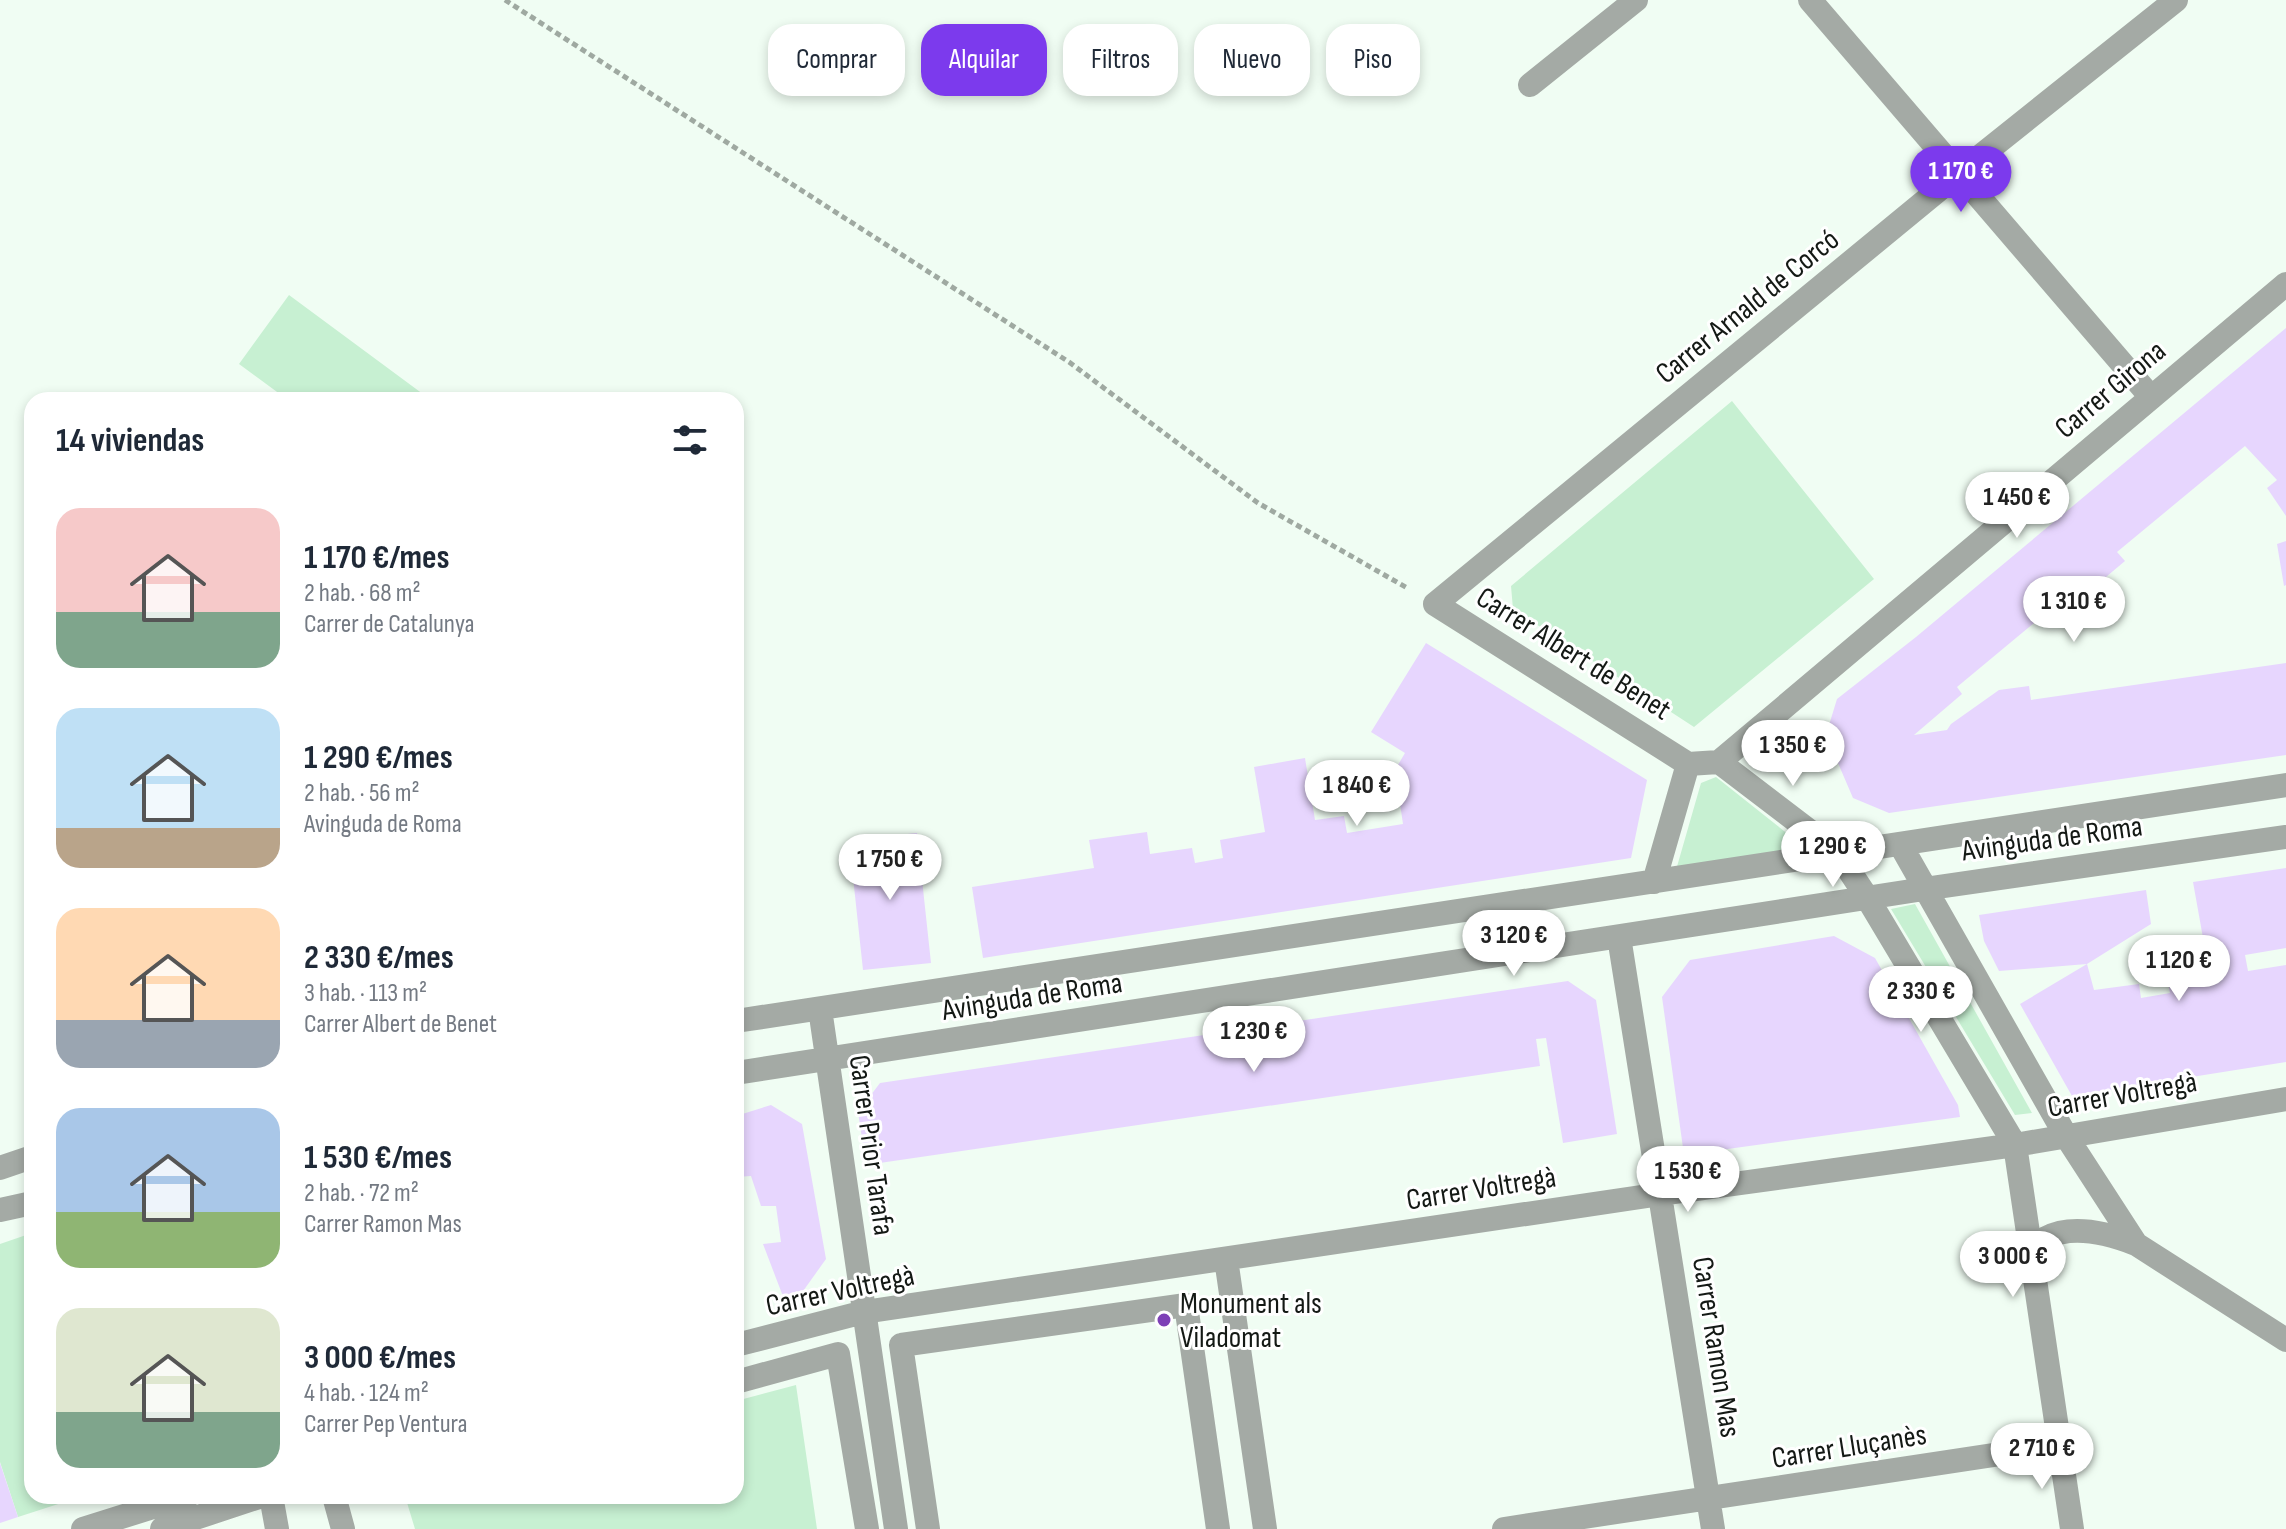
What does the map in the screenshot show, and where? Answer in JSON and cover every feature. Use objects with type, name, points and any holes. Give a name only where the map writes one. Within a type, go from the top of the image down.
[{"type":"street","points":[[1530,85],[1636,0]]},
{"type":"street","points":[[1810,0],[2150,396]]},
{"type":"street","name":"Carrer Arnald de Corcó","points":[[1435,604],[1958,174],[2176,0]]},
{"type":"street","name":"Carrer Girona","points":[[1719,762],[2286,284]]},
{"type":"street","name":"Carrer Albert de Benet","points":[[1435,604],[1688,764]]},
{"type":"street","points":[[1654,882],[1688,764],[1719,762],[1837,852],[1868,899],[2015,1145],[2072,1529]]},
{"type":"street","name":"Avinguda de Roma","points":[[744,1020],[2286,785]]},
{"type":"street","name":"Avinguda de Roma","points":[[744,1072],[1924,889],[2286,837]]},
{"type":"street","points":[[1900,844],[2066,1136],[2136,1244]]},
{"type":"street","name":"Carrer Ramon Mas","points":[[1619,937],[1713,1529]]},
{"type":"street","name":"Carrer Prior Tarafa","points":[[820,1009],[896,1529]]},
{"type":"street","name":"Carrer Voltregà","points":[[744,1343],[864,1312],[2015,1145],[2286,1099]]},
{"type":"street","points":[[0,1168],[24,1160]]},
{"type":"street","points":[[0,1210],[24,1205]]},
{"type":"street","points":[[2030,1250],[2046,1238],[2085,1232],[2120,1238],[2136,1244],[2286,1340]]},
{"type":"street","points":[[1226,1259],[1265,1529]]},
{"type":"street","points":[[928,1529],[901,1345],[1186,1305],[1218,1529]]},
{"type":"street","points":[[744,1380],[838,1354],[867,1529]]},
{"type":"street","name":"Carrer Lluçanès","points":[[1504,1529],[2060,1445]]},
{"type":"street","points":[[83,1529],[163,1504]]},
{"type":"street","points":[[162,1529],[238,1504]]},
{"type":"street","points":[[272,1504],[277,1529]]},
{"type":"street","points":[[336,1504],[343,1529]]},
{"type":"path","points":[[505,0],[1069,362],[1258,503],[1435,604]]},
{"type":"green space","points":[[289,295],[420,392],[277,392],[239,364]]},
{"type":"green space","points":[[1732,401],[1874,579],[1694,727],[1513,609],[1511,586]]},
{"type":"green space","points":[[1716,777],[1813,854],[1676,870],[1701,783]]},
{"type":"green space","points":[[1915,904],[2032,1113],[2015,1115],[1891,909]]},
{"type":"green space","points":[[24,1236],[24,1504],[58,1504],[18,1517],[0,1462],[0,1244]]},
{"type":"green space","points":[[796,1385],[817,1529],[415,1529],[407,1504],[744,1504],[744,1399]]},
{"type":"building","points":[[2286,328],[2286,516],[2267,488],[2277,480],[2245,446],[2117,552],[2125,561],[2094,587],[2087,579],[1957,687],[1962,694],[1914,735],[1947,730],[1999,690],[2029,686],[2031,700],[2286,663],[2286,755],[1889,813],[1853,798],[1826,735],[1837,699],[1916,637]]},
{"type":"building","points":[[2286,541],[2286,585],[2284,586],[2277,544]]},
{"type":"building","points":[[1426,643],[1647,780],[1631,858],[983,958],[972,887],[1094,868],[1089,840],[1147,832],[1150,854],[1192,848],[1195,863],[1223,858],[1220,840],[1265,832],[1254,767],[1305,758],[1315,820],[1344,816],[1347,833],[1403,824],[1395,770],[1405,753],[1371,732]]},
{"type":"building","points":[[917,833],[931,963],[863,970],[849,840]]},
{"type":"building","points":[[2286,868],[2286,948],[2245,955],[2248,971],[2286,965],[2286,1062],[2072,1096],[2020,1004],[2087,964],[2094,990],[2139,984],[2141,998],[2170,993],[2168,984],[2210,977],[2193,882]]},
{"type":"building","points":[[2146,890],[2151,924],[2087,964],[1999,971],[1984,941],[1979,915]]},
{"type":"building","points":[[1834,936],[1875,958],[1958,1105],[1960,1117],[1684,1155],[1662,997],[1690,960]]},
{"type":"building","points":[[1568,981],[1596,1000],[1617,1134],[1563,1143],[1546,1038],[1536,1039],[1540,1066],[866,1165],[858,1112],[880,1083]]},
{"type":"building","points":[[771,1105],[802,1124],[826,1259],[801,1294],[784,1299],[763,1244],[781,1242],[776,1206],[761,1206],[751,1176],[744,1176],[744,1113]]},
{"type":"building","points":[[0,1463],[18,1517],[0,1523]]},
{"type":"place","name":"Monument als Viladomat","points":[[1164,1320]]}]
